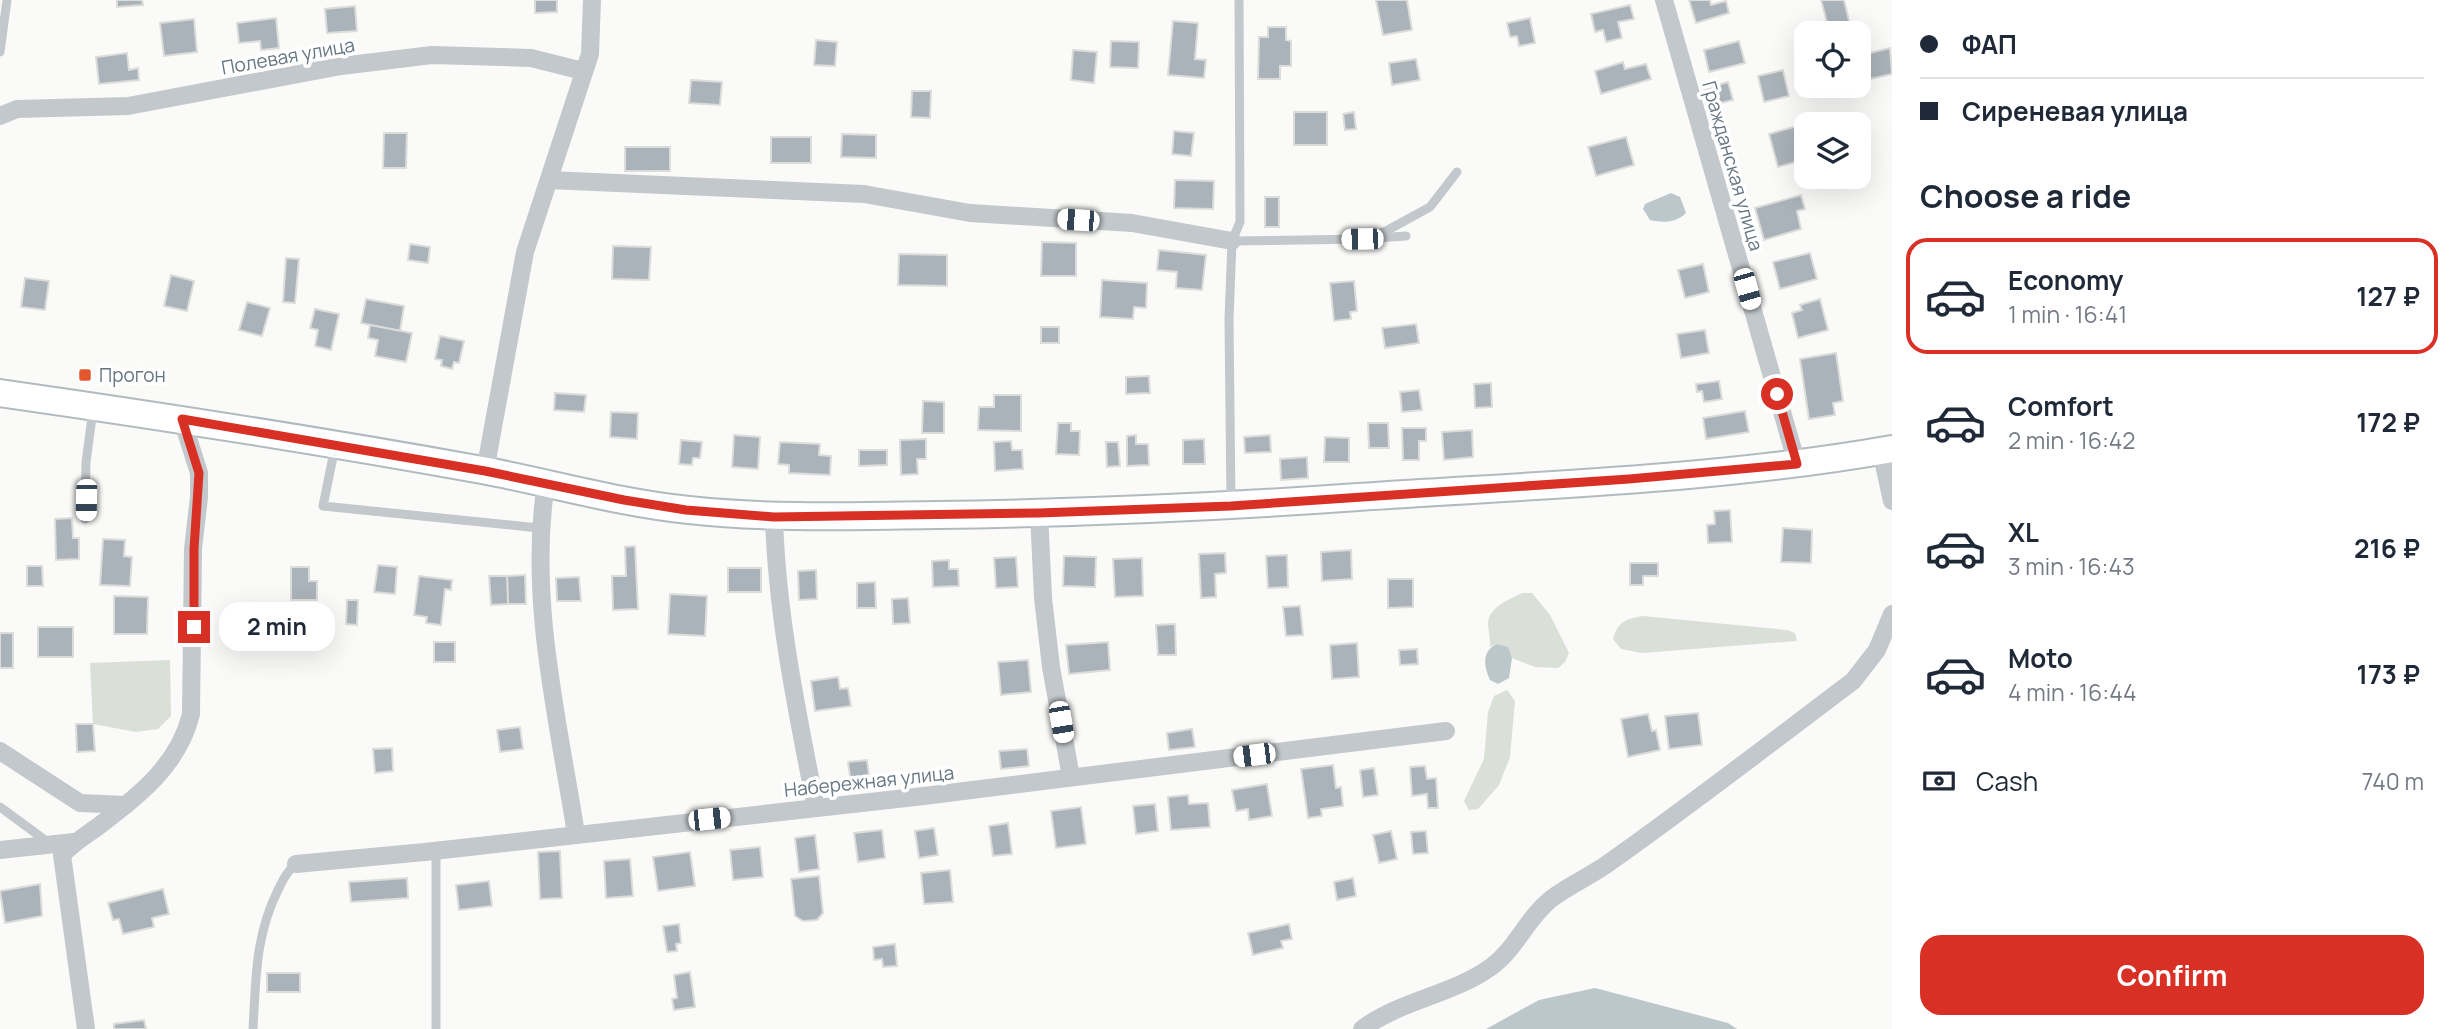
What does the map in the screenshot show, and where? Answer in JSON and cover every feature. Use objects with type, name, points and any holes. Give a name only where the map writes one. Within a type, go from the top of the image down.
[{"type":"main road","points":[[0,393],[182,419],[336,445],[686,510],[774,517],[1039,513],[1231,506],[1615,480],[1797,464],[1887,450]]},
{"type":"street","points":[[485,471],[525,252],[591,44],[592,0]]},
{"type":"street","name":"Гражданская улица","points":[[1664,0],[1797,464]]},
{"type":"street","name":"Полевая улица","points":[[0,116],[17,109],[128,106],[341,66],[432,55],[531,58],[583,71]]},
{"type":"street","points":[[549,180],[864,194],[970,213],[1132,223],[1232,241]]},
{"type":"street","points":[[86,1029],[62,855],[74,842],[126,805],[175,755],[186,738],[191,714],[194,549],[199,473],[182,419]]},
{"type":"street","points":[[1887,450],[1892,501]]},
{"type":"street","points":[[546,483],[539,528],[542,615],[576,834]]},
{"type":"street","points":[[1039,513],[1047,632],[1071,778]]},
{"type":"street","points":[[774,517],[776,578],[789,668],[816,808]]},
{"type":"street","points":[[1362,1029],[1382,1014],[1465,981],[1490,967],[1506,954],[1535,914],[1551,900],[1608,863],[1853,681],[1877,650],[1892,614]]},
{"type":"street","name":"Набережная улица","points":[[296,863],[436,851],[816,808],[1446,731]]},
{"type":"street","points":[[0,751],[80,803],[126,805]]},
{"type":"street","points":[[0,850],[74,842]]},
{"type":"lane","points":[[0,52],[7,0]]},
{"type":"lane","points":[[1231,506],[1229,319],[1232,241],[1240,222],[1239,0]]},
{"type":"lane","points":[[1362,239],[1386,231],[1430,207],[1457,172]]},
{"type":"lane","points":[[1232,241],[1406,236]]},
{"type":"lane","points":[[85,519],[86,462],[93,406]]},
{"type":"lane","points":[[336,445],[323,506],[539,528]]},
{"type":"lane","points":[[1891,621],[1892,628]]},
{"type":"lane","points":[[0,807],[50,845]]},
{"type":"lane","points":[[436,851],[436,1029]]},
{"type":"lane","points":[[253,1029],[258,944],[270,905],[289,869],[296,863]]},
{"type":"shaded area","points":[[1671,193],[1680,197],[1686,213],[1669,221],[1650,220],[1643,209],[1645,204]]},
{"type":"shaded area","points":[[1522,593],[1532,593],[1550,615],[1569,653],[1558,668],[1535,667],[1512,658],[1508,647],[1497,644],[1490,647],[1489,617],[1501,604]]},
{"type":"shaded area","points":[[1643,616],[1787,630],[1795,633],[1797,641],[1642,653],[1621,649],[1613,639],[1617,628],[1627,620]]},
{"type":"shaded area","points":[[1497,644],[1508,647],[1512,658],[1509,678],[1498,684],[1490,680],[1485,665],[1488,651]]},
{"type":"shaded area","points":[[170,660],[171,716],[158,729],[136,732],[93,724],[90,663]]},
{"type":"shaded area","points":[[1507,690],[1515,701],[1510,757],[1499,785],[1478,809],[1469,810],[1464,801],[1484,759],[1488,712],[1494,696]]},
{"type":"shaded area","points":[[1595,988],[1728,1023],[1737,1029],[1486,1029],[1539,1000]]},
{"type":"building","points":[[117,0],[142,0],[143,5],[117,7]]},
{"type":"building","points":[[535,0],[557,0],[557,12],[535,13]]},
{"type":"building","points":[[1376,0],[1407,0],[1412,30],[1383,35]]},
{"type":"building","points":[[1689,0],[1710,0],[1711,5],[1726,1],[1729,13],[1696,23]]},
{"type":"building","points":[[1821,0],[1844,0],[1849,21],[1827,21]]},
{"type":"building","points":[[1630,5],[1634,19],[1618,22],[1622,38],[1606,42],[1603,30],[1595,32],[1591,14]]},
{"type":"building","points":[[355,6],[357,31],[327,33],[325,9]]},
{"type":"building","points":[[276,18],[279,48],[261,50],[260,41],[239,43],[237,23]]},
{"type":"building","points":[[1530,18],[1535,43],[1519,46],[1517,36],[1510,37],[1507,23]]},
{"type":"building","points":[[194,19],[197,52],[164,56],[160,23]]},
{"type":"building","points":[[1173,21],[1198,23],[1195,59],[1206,60],[1204,78],[1168,75]]},
{"type":"building","points":[[1268,27],[1286,27],[1286,40],[1291,41],[1291,66],[1280,66],[1280,79],[1258,79],[1259,37],[1268,37]]},
{"type":"building","points":[[816,40],[837,42],[835,66],[814,65]]},
{"type":"building","points":[[1111,41],[1139,42],[1138,68],[1110,67]]},
{"type":"building","points":[[1739,41],[1745,63],[1709,72],[1704,50]]},
{"type":"building","points":[[1890,48],[1892,74],[1871,79],[1871,53]]},
{"type":"building","points":[[1073,50],[1097,52],[1094,83],[1071,80]]},
{"type":"building","points":[[127,53],[129,70],[138,68],[139,80],[99,84],[96,57]]},
{"type":"building","points":[[1416,59],[1420,80],[1392,85],[1389,63]]},
{"type":"building","points":[[1623,62],[1625,69],[1646,64],[1651,79],[1601,94],[1595,71]]},
{"type":"building","points":[[1783,70],[1789,96],[1764,102],[1758,76]]},
{"type":"building","points":[[691,80],[722,82],[720,105],[689,103]]},
{"type":"building","points":[[1728,82],[1733,100],[1709,106],[1704,89]]},
{"type":"building","points":[[912,91],[931,91],[930,118],[911,117]]},
{"type":"building","points":[[1294,112],[1327,112],[1327,145],[1294,145]]},
{"type":"building","points":[[1354,112],[1356,129],[1345,130],[1343,114]]},
{"type":"building","points":[[1794,127],[1794,162],[1778,167],[1769,134]]},
{"type":"building","points":[[1174,131],[1194,133],[1191,156],[1172,154]]},
{"type":"building","points":[[384,133],[407,133],[406,168],[383,168]]},
{"type":"building","points":[[842,134],[876,135],[876,158],[841,157]]},
{"type":"building","points":[[771,137],[811,137],[811,163],[771,163]]},
{"type":"building","points":[[1626,137],[1634,165],[1596,176],[1588,147]]},
{"type":"building","points":[[625,147],[670,147],[670,171],[625,171]]},
{"type":"building","points":[[1175,180],[1214,181],[1213,209],[1174,208]]},
{"type":"building","points":[[1801,195],[1805,209],[1797,211],[1801,229],[1764,240],[1755,208]]},
{"type":"building","points":[[1265,197],[1279,197],[1279,227],[1265,227]]},
{"type":"building","points":[[1042,242],[1076,243],[1076,276],[1041,276]]},
{"type":"building","points":[[410,244],[430,247],[428,263],[408,260]]},
{"type":"building","points":[[613,246],[651,247],[649,280],[612,279]]},
{"type":"building","points":[[1159,250],[1206,255],[1202,290],[1176,288],[1177,272],[1157,270]]},
{"type":"building","points":[[1810,253],[1817,279],[1780,289],[1773,262]]},
{"type":"building","points":[[899,254],[947,255],[947,286],[898,285]]},
{"type":"building","points":[[286,258],[299,259],[295,303],[283,302]]},
{"type":"building","points":[[1703,264],[1709,292],[1685,298],[1678,270]]},
{"type":"building","points":[[171,275],[194,281],[187,311],[164,306]]},
{"type":"building","points":[[25,278],[49,281],[45,310],[21,307]]},
{"type":"building","points":[[1102,280],[1147,283],[1146,308],[1134,307],[1133,319],[1100,317]]},
{"type":"building","points":[[1354,281],[1357,311],[1350,312],[1351,319],[1334,321],[1330,283]]},
{"type":"building","points":[[366,299],[404,306],[400,331],[361,323]]},
{"type":"building","points":[[1820,299],[1828,330],[1798,338],[1792,313],[1802,310],[1800,305]]},
{"type":"building","points":[[247,302],[270,308],[262,336],[239,330]]},
{"type":"building","points":[[315,309],[339,314],[331,350],[315,346],[318,330],[310,328]]},
{"type":"building","points":[[1416,324],[1419,343],[1385,348],[1382,328]]},
{"type":"building","points":[[370,325],[412,333],[406,362],[375,356],[378,340],[368,338]]},
{"type":"building","points":[[1041,327],[1059,327],[1059,343],[1041,343]]},
{"type":"building","points":[[1705,330],[1709,353],[1681,358],[1677,334]]},
{"type":"building","points":[[440,336],[464,341],[459,363],[454,362],[452,369],[441,366],[442,360],[435,359]]},
{"type":"building","points":[[1836,353],[1843,401],[1833,403],[1835,415],[1809,419],[1800,359]]},
{"type":"building","points":[[1149,376],[1150,393],[1126,394],[1126,377]]},
{"type":"building","points":[[1719,381],[1722,399],[1704,402],[1702,391],[1697,392],[1696,384]]},
{"type":"building","points":[[1491,383],[1492,407],[1475,408],[1474,384]]},
{"type":"building","points":[[1419,390],[1422,410],[1402,412],[1400,392]]},
{"type":"building","points":[[555,393],[586,395],[584,412],[554,410]]},
{"type":"building","points":[[994,395],[1021,395],[1021,431],[978,430],[979,407],[994,407]]},
{"type":"building","points":[[923,401],[944,402],[944,433],[922,433]]},
{"type":"building","points":[[1745,411],[1749,432],[1706,439],[1703,418]]},
{"type":"building","points":[[611,412],[638,413],[637,439],[610,437]]},
{"type":"building","points":[[1058,423],[1071,423],[1071,431],[1080,431],[1079,455],[1056,454]]},
{"type":"building","points":[[1368,423],[1388,423],[1389,448],[1369,448]]},
{"type":"building","points":[[1402,428],[1426,428],[1426,441],[1419,441],[1419,460],[1403,460]]},
{"type":"building","points":[[1472,430],[1473,457],[1444,460],[1442,432]]},
{"type":"building","points":[[734,435],[760,437],[758,469],[732,467]]},
{"type":"building","points":[[1136,435],[1136,444],[1148,444],[1149,465],[1127,466],[1127,436]]},
{"type":"building","points":[[1270,435],[1271,452],[1245,453],[1244,437]]},
{"type":"building","points":[[1325,437],[1349,438],[1349,462],[1324,462]]},
{"type":"building","points":[[926,439],[926,459],[917,459],[918,474],[901,475],[900,440]]},
{"type":"building","points":[[1204,439],[1205,464],[1183,464],[1183,440]]},
{"type":"building","points":[[681,440],[702,442],[700,458],[693,458],[692,465],[679,464]]},
{"type":"building","points":[[1011,441],[1012,450],[1022,450],[1023,469],[995,471],[994,442]]},
{"type":"building","points":[[780,442],[820,444],[819,455],[831,456],[830,475],[789,473],[789,465],[778,464]]},
{"type":"building","points":[[1106,442],[1118,442],[1120,466],[1107,467]]},
{"type":"building","points":[[859,450],[887,450],[887,465],[859,466]]},
{"type":"building","points":[[1307,457],[1308,478],[1281,480],[1280,459]]},
{"type":"building","points":[[1730,510],[1732,542],[1708,543],[1707,525],[1715,524],[1714,511]]},
{"type":"building","points":[[72,518],[73,538],[79,538],[79,559],[56,560],[55,519]]},
{"type":"building","points":[[1783,528],[1812,530],[1811,563],[1781,562]]},
{"type":"building","points":[[103,539],[125,540],[124,556],[132,557],[130,586],[100,585]]},
{"type":"building","points":[[635,546],[638,609],[613,610],[612,576],[626,576],[625,547]]},
{"type":"building","points":[[1351,550],[1352,579],[1322,581],[1321,552]]},
{"type":"building","points":[[1225,553],[1226,573],[1215,574],[1216,597],[1201,598],[1199,554]]},
{"type":"building","points":[[1287,555],[1288,587],[1268,588],[1266,556]]},
{"type":"building","points":[[1064,556],[1096,557],[1095,587],[1063,586]]},
{"type":"building","points":[[1016,557],[1018,587],[996,588],[994,558]]},
{"type":"building","points":[[1142,558],[1143,596],[1115,597],[1113,559]]},
{"type":"building","points":[[949,560],[949,569],[958,569],[959,586],[933,587],[932,561]]},
{"type":"building","points":[[1630,563],[1658,563],[1658,576],[1643,576],[1643,585],[1630,585]]},
{"type":"building","points":[[378,565],[397,567],[395,594],[374,592]]},
{"type":"building","points":[[27,566],[42,566],[43,586],[27,586]]},
{"type":"building","points":[[291,567],[309,567],[309,581],[317,581],[317,600],[291,600]]},
{"type":"building","points":[[728,568],[761,568],[761,592],[728,592]]},
{"type":"building","points":[[816,570],[817,599],[799,600],[798,571]]},
{"type":"building","points":[[525,575],[526,604],[508,604],[507,576]]},
{"type":"building","points":[[419,576],[452,580],[451,590],[445,589],[441,625],[426,623],[427,617],[414,615]]},
{"type":"building","points":[[489,576],[507,576],[508,604],[491,605]]},
{"type":"building","points":[[579,577],[581,601],[557,601],[556,578]]},
{"type":"building","points":[[1388,579],[1413,579],[1413,607],[1388,608]]},
{"type":"building","points":[[875,582],[876,608],[857,608],[857,583]]},
{"type":"building","points":[[670,594],[707,596],[705,636],[668,634]]},
{"type":"building","points":[[114,596],[148,597],[147,634],[114,634]]},
{"type":"building","points":[[908,598],[910,623],[893,624],[892,599]]},
{"type":"building","points":[[347,600],[358,600],[357,625],[346,624]]},
{"type":"building","points":[[1300,606],[1303,635],[1286,636],[1283,607]]},
{"type":"building","points":[[1175,624],[1176,655],[1158,655],[1156,625]]},
{"type":"building","points":[[38,627],[73,627],[73,657],[38,657]]},
{"type":"building","points":[[0,633],[13,633],[13,668],[0,668]]},
{"type":"building","points":[[434,642],[455,642],[455,662],[434,662]]},
{"type":"building","points":[[1108,642],[1110,670],[1069,674],[1066,645]]},
{"type":"building","points":[[1357,643],[1359,677],[1332,679],[1330,645]]},
{"type":"building","points":[[1417,649],[1418,664],[1400,665],[1399,650]]},
{"type":"building","points":[[1028,660],[1031,692],[1001,695],[998,662]]},
{"type":"building","points":[[838,677],[840,689],[848,688],[851,706],[815,711],[811,681]]},
{"type":"building","points":[[1698,713],[1702,745],[1669,749],[1665,716]]},
{"type":"building","points":[[1648,714],[1652,731],[1656,730],[1660,750],[1628,757],[1621,719]]},
{"type":"building","points":[[76,724],[93,724],[95,751],[77,752]]},
{"type":"building","points":[[520,727],[523,749],[500,752],[497,730]]},
{"type":"building","points":[[1192,729],[1195,747],[1169,750],[1167,733]]},
{"type":"building","points":[[392,748],[393,771],[375,773],[373,749]]},
{"type":"building","points":[[1027,749],[1029,766],[1001,769],[999,751]]},
{"type":"building","points":[[867,760],[870,782],[851,784],[848,762]]},
{"type":"building","points":[[1333,765],[1336,788],[1341,787],[1343,806],[1321,809],[1322,816],[1308,818],[1301,769]]},
{"type":"building","points":[[1425,766],[1427,779],[1436,778],[1438,808],[1428,808],[1427,794],[1412,796],[1410,767]]},
{"type":"building","points":[[1374,768],[1378,795],[1363,797],[1360,770]]},
{"type":"building","points":[[1267,784],[1272,816],[1249,820],[1248,809],[1236,811],[1232,790]]},
{"type":"building","points":[[1188,795],[1189,804],[1208,803],[1210,827],[1171,830],[1168,797]]},
{"type":"building","points":[[1155,804],[1158,831],[1136,834],[1133,806]]},
{"type":"building","points":[[1081,807],[1086,844],[1056,848],[1051,811]]},
{"type":"building","points":[[1008,823],[1012,854],[993,856],[989,826]]},
{"type":"building","points":[[934,828],[938,855],[919,858],[915,831]]},
{"type":"building","points":[[882,830],[885,858],[858,862],[854,833]]},
{"type":"building","points":[[1391,831],[1397,859],[1379,863],[1373,835]]},
{"type":"building","points":[[1426,831],[1428,853],[1413,854],[1411,832]]},
{"type":"building","points":[[815,835],[819,869],[799,872],[795,838]]},
{"type":"building","points":[[760,847],[763,877],[733,880],[730,850]]},
{"type":"building","points":[[560,851],[562,898],[540,899],[538,852]]},
{"type":"building","points":[[690,852],[695,886],[658,891],[653,857]]},
{"type":"building","points":[[630,859],[633,896],[606,898],[604,861]]},
{"type":"building","points":[[950,870],[953,902],[924,904],[921,873]]},
{"type":"building","points":[[819,876],[823,913],[817,920],[803,921],[795,916],[791,879]]},
{"type":"building","points":[[407,878],[408,898],[351,902],[349,882]]},
{"type":"building","points":[[1353,878],[1356,896],[1337,900],[1334,882]]},
{"type":"building","points":[[489,881],[492,906],[459,910],[456,885]]},
{"type":"building","points":[[40,884],[42,916],[5,923],[0,891]]},
{"type":"building","points":[[163,889],[169,914],[152,918],[154,927],[123,934],[119,919],[113,920],[108,903]]},
{"type":"building","points":[[679,924],[681,943],[676,944],[677,951],[667,952],[663,926]]},
{"type":"building","points":[[1289,924],[1292,939],[1281,941],[1283,948],[1253,955],[1248,933]]},
{"type":"building","points":[[895,944],[897,966],[883,967],[882,959],[874,960],[873,947]]},
{"type":"building","points":[[690,972],[695,1007],[674,1010],[672,999],[677,998],[674,975]]},
{"type":"building","points":[[267,973],[300,973],[300,992],[267,992]]},
{"type":"building","points":[[144,1020],[146,1029],[114,1029],[114,1024]]},
{"type":"place","name":"Прогон","points":[[85,375]]},
{"type":"route","points":[[194,627],[194,549],[199,473],[182,419],[485,471],[686,510],[774,517],[827,517],[1231,506],[1629,479],[1797,464],[1777,394]]}]
